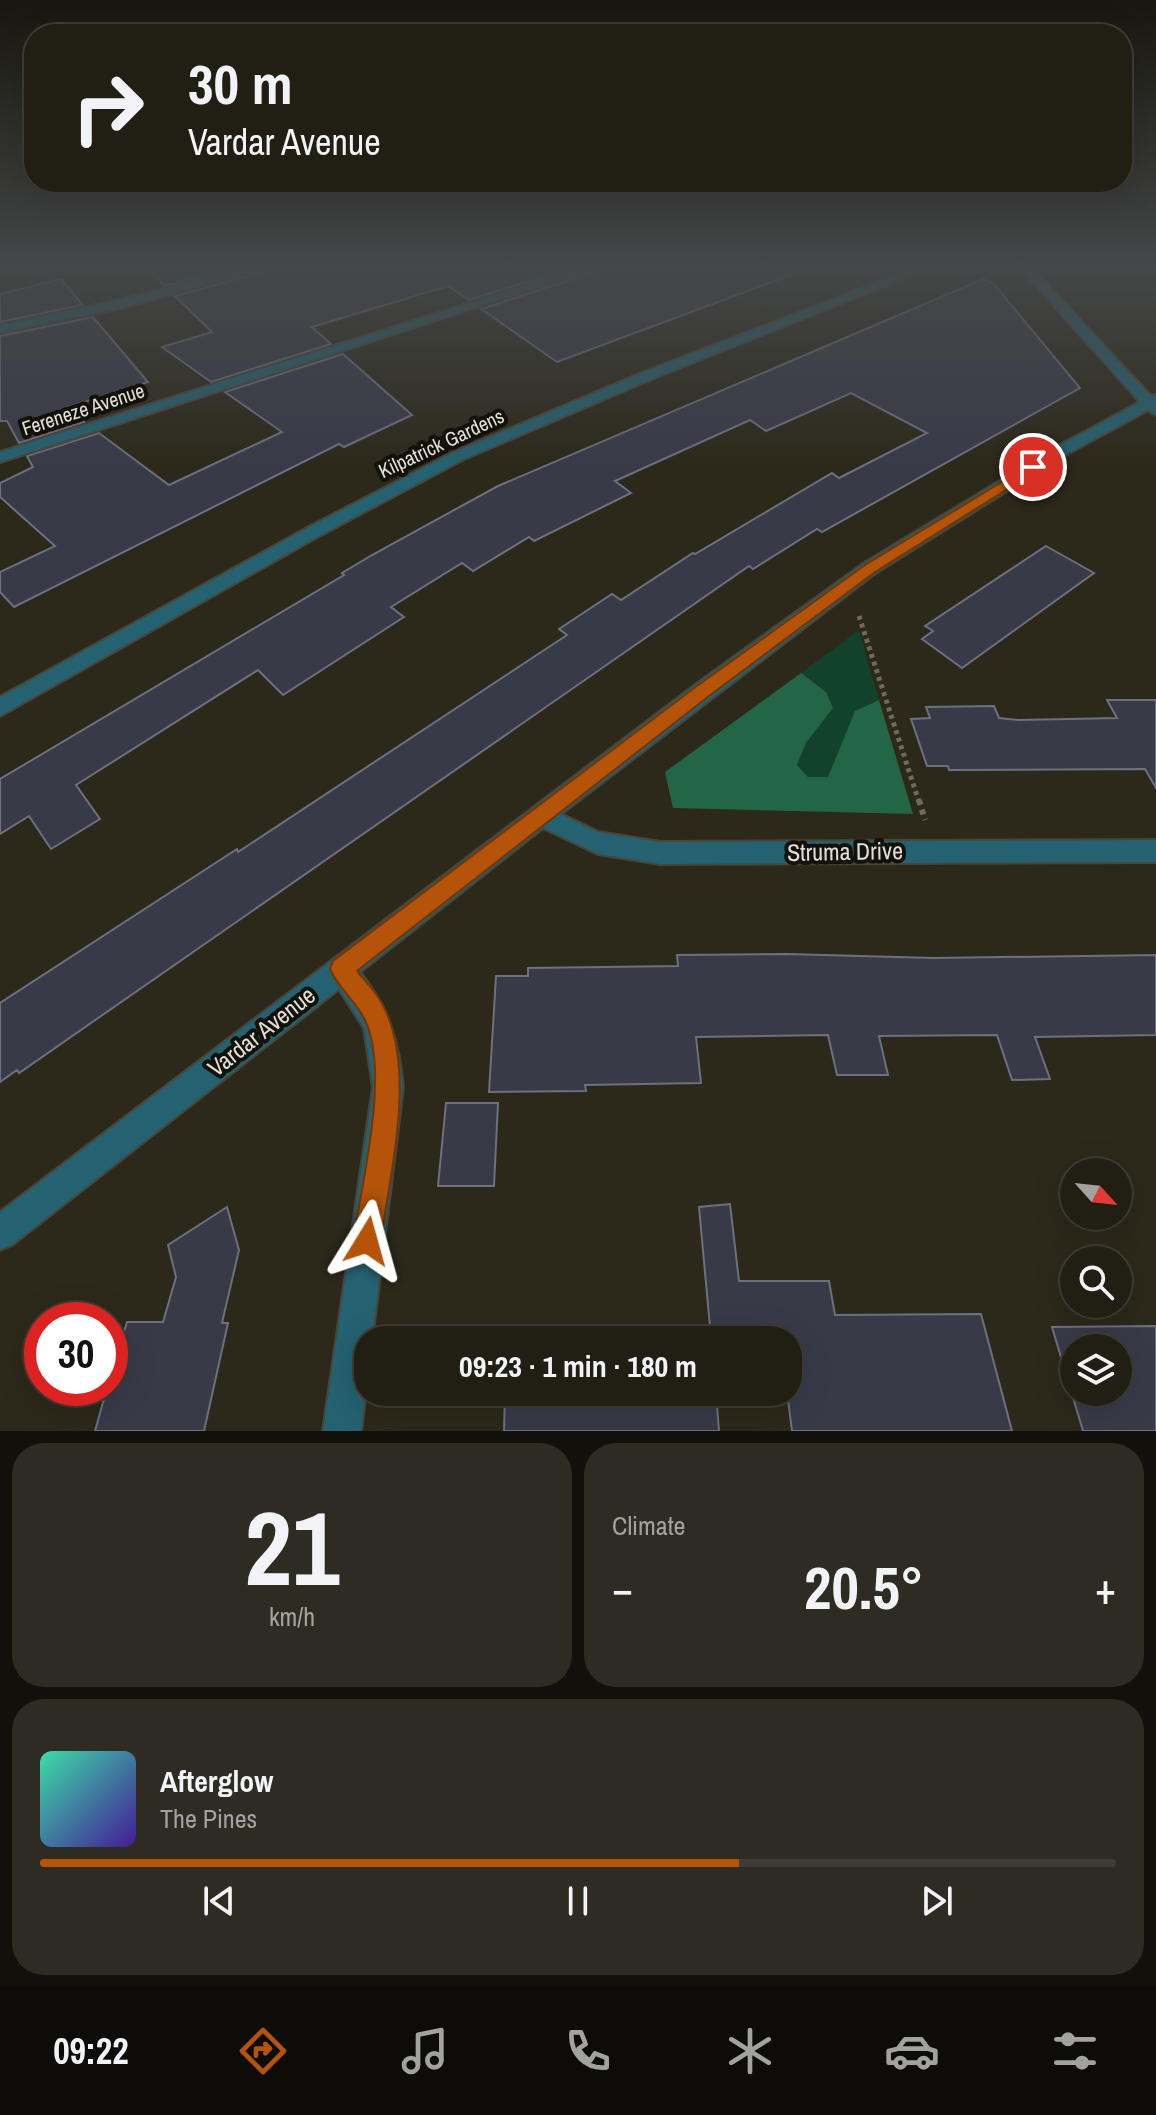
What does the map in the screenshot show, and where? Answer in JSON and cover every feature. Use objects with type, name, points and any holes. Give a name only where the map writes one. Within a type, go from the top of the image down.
[{"type":"street","name":"Fereneze Avenue","points":[[0,457],[382,335]]},
{"type":"street","name":"Kilpatrick Gardens","points":[[0,707],[313,532],[458,456],[752,335]]},
{"type":"street","points":[[1089,335],[1154,404]]},
{"type":"street","name":"Vardar Avenue","points":[[0,1233],[341,969],[847,585],[1057,453],[1154,404]]},
{"type":"street","name":"Struma Drive","points":[[543,815],[569,834],[607,846],[660,853],[1156,851]]},
{"type":"street","points":[[341,969],[374,1011],[385,1043],[388,1087],[342,1431]]},
{"type":"path","points":[[847,585],[935,850]]},
{"type":"green space","points":[[859,630],[879,700],[855,711],[828,778],[808,777],[797,765],[806,743],[833,708],[826,692],[801,673]]},
{"type":"green space","points":[[801,673],[826,692],[833,708],[806,743],[797,765],[808,777],[828,777],[855,711],[879,700],[913,814],[673,808],[665,772]]},
{"type":"building","points":[[108,335],[148,382],[65,408],[84,422],[19,443],[7,421],[0,421],[0,336]]},
{"type":"building","points":[[203,335],[321,335],[331,344],[211,382],[162,347]]},
{"type":"building","points":[[518,335],[630,335],[557,362]]},
{"type":"building","points":[[852,335],[1036,335],[1080,388],[822,532],[817,529],[753,569],[749,566],[19,1073],[17,1070],[0,1082],[0,1003],[237,849],[238,852],[567,635],[559,629],[612,594],[621,600],[693,553],[832,473],[839,478],[927,433],[851,393],[766,431],[750,420],[615,481],[631,493],[534,541],[529,537],[473,571],[462,563],[391,607],[404,617],[283,695],[258,670],[76,785],[100,819],[51,849],[29,816],[0,834],[0,779],[344,575],[342,573],[372,555],[498,486]]},
{"type":"building","points":[[343,354],[412,415],[344,447],[339,444],[14,607],[0,592],[0,572],[55,546],[0,497],[0,483],[33,467],[27,456],[99,433],[169,485],[282,432],[225,392]]},
{"type":"building","points":[[1046,546],[1094,573],[962,668],[922,639],[933,631],[925,626]]},
{"type":"building","points":[[1107,700],[1156,700],[1156,788],[1145,769],[949,770],[948,766],[927,766],[911,719],[930,718],[926,707],[994,706],[999,718],[1018,720],[1117,718]]},
{"type":"building","points":[[677,955],[933,958],[1156,955],[1156,1035],[1035,1037],[1050,1079],[1012,1080],[997,1035],[879,1036],[888,1075],[837,1075],[828,1035],[696,1037],[701,1083],[585,1085],[586,1091],[489,1092],[496,976],[528,976],[528,968],[678,966]]},
{"type":"building","points":[[446,1103],[498,1103],[494,1186],[438,1186]]},
{"type":"building","points":[[730,1204],[739,1281],[829,1281],[835,1315],[981,1314],[1012,1431],[792,1431],[789,1406],[802,1406],[802,1326],[710,1326],[699,1207]]},
{"type":"building","points":[[227,1207],[239,1250],[222,1323],[228,1323],[204,1431],[95,1431],[102,1406],[128,1406],[128,1322],[163,1322],[176,1277],[168,1245]]},
{"type":"building","points":[[1156,1326],[1156,1431],[1083,1431],[1076,1406],[1132,1406],[1132,1334],[1060,1334],[1060,1354],[1052,1327]]},
{"type":"building","points":[[505,1406],[717,1406],[719,1431],[504,1431]]},
{"type":"route","points":[[367,1241],[388,1087],[385,1043],[374,1011],[341,969],[703,691],[870,568],[1033,467]]}]
